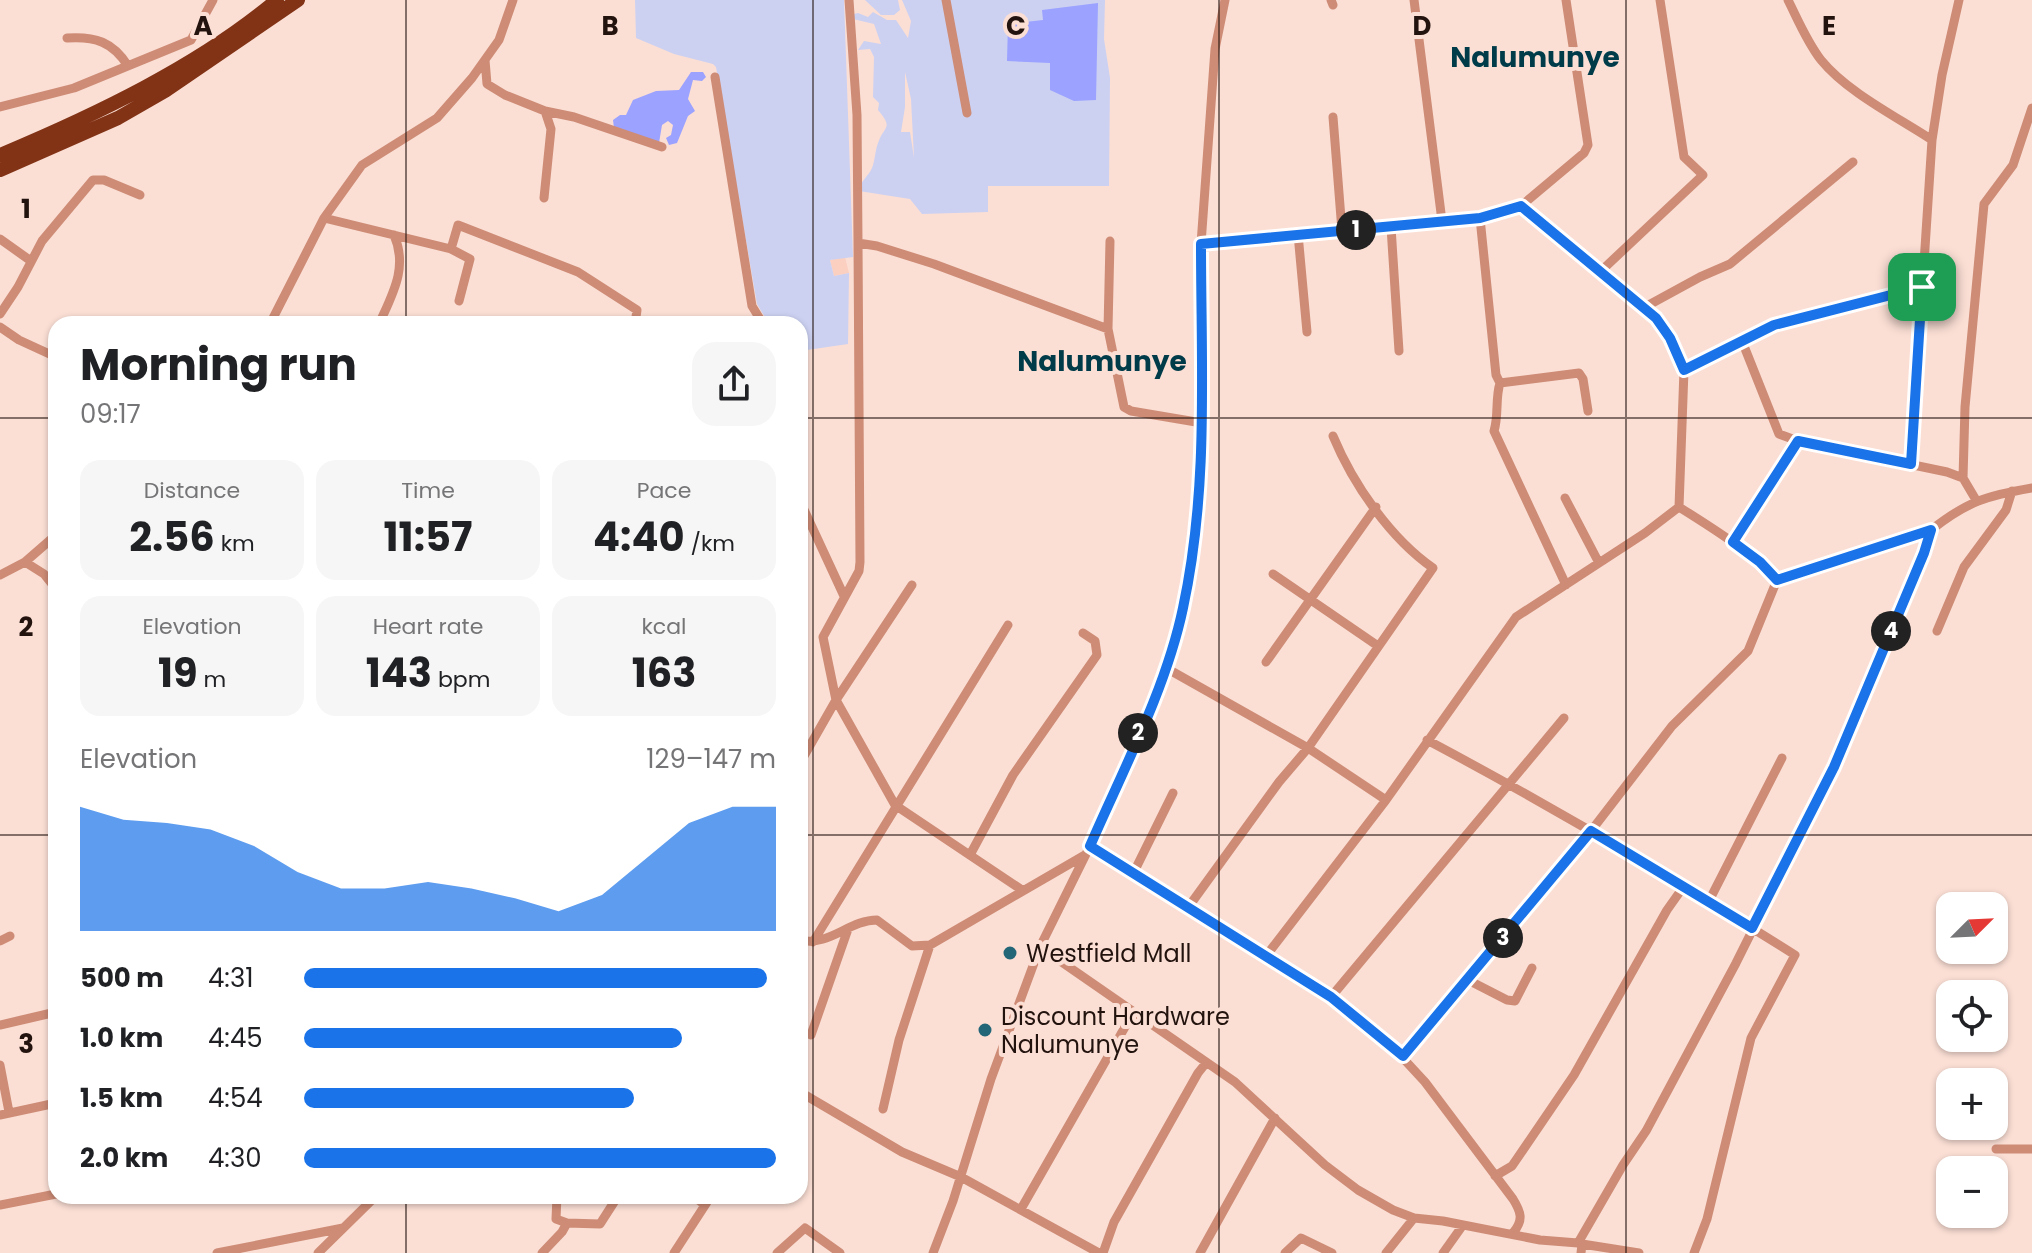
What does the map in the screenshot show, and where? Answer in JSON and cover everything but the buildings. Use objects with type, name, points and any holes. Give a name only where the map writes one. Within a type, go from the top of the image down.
[{"type":"highway","points":[[0,155],[125,98],[236,30],[277,0]]},
{"type":"highway","points":[[0,170],[104,125],[153,98],[215,60],[298,0]]},
{"type":"street","points":[[0,107],[74,88],[191,40],[213,0]]},
{"type":"street","points":[[274,316],[324,218],[362,165],[437,118],[499,40],[513,0]]},
{"type":"street","points":[[849,0],[857,115],[860,562],[859,571],[823,642],[836,700],[895,805],[1022,890]]},
{"type":"street","points":[[946,0],[967,113]]},
{"type":"street","points":[[933,1253],[961,1177],[991,1079],[1040,947],[1088,850],[1166,668],[1183,610],[1201,481],[1201,244],[1215,49],[1225,0]]},
{"type":"street","points":[[1414,0],[1442,221]]},
{"type":"street","points":[[1201,244],[1480,218],[1521,206],[1584,153],[1588,145],[1566,0]]},
{"type":"street","points":[[1601,271],[1703,175],[1684,157],[1660,0]]},
{"type":"street","points":[[1788,0],[1823,63],[1851,86],[1932,140]]},
{"type":"street","points":[[1911,464],[1932,140],[1942,75],[1959,0]]},
{"type":"street","points":[[67,38],[81,37],[110,45],[117,49],[128,66]]},
{"type":"street","points":[[485,60],[487,84],[505,95],[545,111],[574,117],[662,147]]},
{"type":"street","points":[[715,77],[752,306],[758,316]]},
{"type":"street","points":[[1976,500],[1963,478],[1965,407],[1984,204],[2013,165],[2032,108]]},
{"type":"street","points":[[544,198],[551,129],[545,111]]},
{"type":"street","points":[[1333,117],[1342,231]]},
{"type":"street","points":[[1645,307],[1730,264],[1853,162]]},
{"type":"street","points":[[0,314],[42,241],[93,180],[104,180],[140,195]]},
{"type":"street","points":[[1521,206],[1645,307],[1670,338],[1684,370],[1679,507]]},
{"type":"street","points":[[324,218],[451,249],[470,259],[459,301]]},
{"type":"street","points":[[1480,218],[1496,375],[1500,383],[1494,431],[1566,585]]},
{"type":"street","points":[[451,249],[458,225],[578,272],[637,310],[636,316]]},
{"type":"street","points":[[1391,227],[1399,351]]},
{"type":"street","points":[[1298,234],[1307,332]]},
{"type":"street","points":[[382,316],[401,269],[401,250],[394,235]]},
{"type":"street","points":[[0,239],[31,261]]},
{"type":"street","points":[[1110,241],[1108,329],[1124,407],[1131,411],[1202,423]]},
{"type":"street","points":[[858,243],[934,264],[1108,329]]},
{"type":"street","points":[[1684,370],[1774,325],[1922,287]]},
{"type":"street","points":[[0,327],[48,353]]},
{"type":"street","points":[[1742,341],[1776,430],[1784,437],[1963,478]]},
{"type":"street","points":[[1500,383],[1579,373],[1583,379],[1588,411]]},
{"type":"street","points":[[1187,909],[1279,782],[1308,748],[1433,568],[1406,547],[1345,464],[1333,436]]},
{"type":"street","points":[[1733,542],[1798,441]]},
{"type":"street","points":[[1403,1056],[1591,831],[1672,726],[1748,651],[1777,580],[1931,530],[1976,500],[2032,488]]},
{"type":"street","points":[[1937,631],[1964,567],[2006,510],[2012,491]]},
{"type":"street","points":[[1565,498],[1599,563]]},
{"type":"street","points":[[1266,662],[1376,507]]},
{"type":"street","points":[[1679,507],[1760,562],[1777,580]]},
{"type":"street","points":[[1266,956],[1386,800],[1516,617],[1645,533],[1679,507]]},
{"type":"street","points":[[808,518],[844,596]]},
{"type":"street","points":[[1040,947],[1245,1090],[1325,1165],[1393,1210],[1414,1218],[1540,1240],[1578,1243],[1646,1131],[1834,767],[1931,530]]},
{"type":"street","points":[[0,575],[25,562],[48,542]]},
{"type":"street","points":[[25,562],[48,579]]},
{"type":"street","points":[[1273,574],[1378,646]]},
{"type":"street","points":[[808,749],[836,700],[912,585]]},
{"type":"street","points":[[813,942],[1008,625]]},
{"type":"street","points":[[970,855],[1013,775],[1097,655],[1095,641],[1083,633]]},
{"type":"street","points":[[1166,668],[1308,748],[1386,800]]},
{"type":"street","points":[[1331,997],[1564,718]]},
{"type":"street","points":[[1427,740],[1591,831],[1795,955],[1751,1038],[1707,1219],[1694,1253]]},
{"type":"street","points":[[1709,901],[1782,758]]},
{"type":"street","points":[[1133,874],[1173,793]]},
{"type":"street","points":[[1088,850],[1133,874],[1331,997],[1403,1056],[1460,1127],[1521,1212],[1521,1219],[1513,1233]]},
{"type":"street","points":[[808,941],[877,920],[912,946],[930,945],[1088,850]]},
{"type":"street","points":[[1495,1176],[1512,1166],[1574,1075],[1667,910],[1684,886]]},
{"type":"street","points":[[811,1035],[848,929]]},
{"type":"street","points":[[0,941],[10,936]]},
{"type":"street","points":[[883,1109],[899,1040],[930,945]]},
{"type":"street","points":[[1468,980],[1515,1001],[1532,968]]},
{"type":"street","points":[[1021,1209],[1133,1013]]},
{"type":"street","points":[[0,1025],[48,1014]]},
{"type":"street","points":[[808,1097],[902,1152],[961,1177],[1101,1253],[1114,1222],[1206,1063]]},
{"type":"street","points":[[0,1065],[5,1113],[48,1105]]},
{"type":"street","points":[[1200,1253],[1275,1118]]},
{"type":"street","points":[[1996,1149],[2032,1149]]},
{"type":"street","points":[[0,1205],[48,1196]]},
{"type":"street","points":[[318,1253],[368,1204]]},
{"type":"street","points":[[557,1204],[556,1219],[567,1223],[600,1224],[613,1204]]},
{"type":"street","points":[[674,1253],[706,1204]]},
{"type":"street","points":[[1386,1253],[1414,1218]]},
{"type":"street","points":[[542,1253],[567,1223]]},
{"type":"street","points":[[1443,1253],[1463,1225]]},
{"type":"street","points":[[217,1253],[343,1228]]},
{"type":"street","points":[[777,1253],[805,1228],[839,1253]]},
{"type":"street","points":[[1285,1253],[1301,1238],[1332,1253]]},
{"type":"street","points":[[1581,1253],[1582,1244],[1639,1253]]},
{"type":"shaded area","points":[[635,0],[844,0],[853,257],[830,260],[834,276],[849,273],[848,344],[808,350],[808,316],[764,316],[757,304],[716,67],[636,38]]},
{"type":"shaded area","points":[[865,0],[898,0],[900,10],[894,15],[881,15]]},
{"type":"shaded area","points":[[902,0],[1105,0],[1104,39],[1110,78],[1109,186],[988,186],[988,212],[922,214],[910,199],[859,191],[872,168],[887,124],[878,110],[879,103],[873,97],[874,57],[870,49],[858,50],[864,41],[881,44],[874,24],[853,19],[854,14],[868,17],[873,12],[887,20],[896,20],[908,38],[911,21]],"holes":[[[905,72],[911,99],[914,158],[910,132],[901,132]]]},
{"type":"shaded area","points":[[1098,3],[1096,100],[1074,101],[1050,90],[1050,63],[1007,61],[1008,24],[1043,20],[1042,10]]},
{"type":"shaded area","points":[[691,72],[703,72],[706,77],[702,81],[693,80],[688,99],[695,111],[688,116],[677,143],[669,145],[666,138],[671,135],[673,125],[668,121],[662,125],[659,143],[614,128],[613,120],[626,115],[633,100],[656,91],[679,90]]},
{"type":"shaded area","points":[[845,257],[849,273],[834,276],[830,260]]},
{"type":"place","name":"Westfield Mall","points":[[1010,953]]},
{"type":"place","name":"Discount Hardware Nalumunye","points":[[985,1030]]},
{"type":"district","name":"Nalumunye","points":[[1535,57]]},
{"type":"district","name":"Nalumunye","points":[[1102,361]]},
{"type":"route","points":[[1521,206],[1656,318],[1670,338],[1684,370],[1774,325],[1922,287],[1911,464],[1798,441],[1733,542],[1760,562],[1777,580],[1931,530],[1834,767],[1752,928],[1591,831],[1403,1056],[1331,997],[1090,846],[1166,668],[1183,610],[1201,481],[1201,244],[1480,218],[1521,206]]}]
